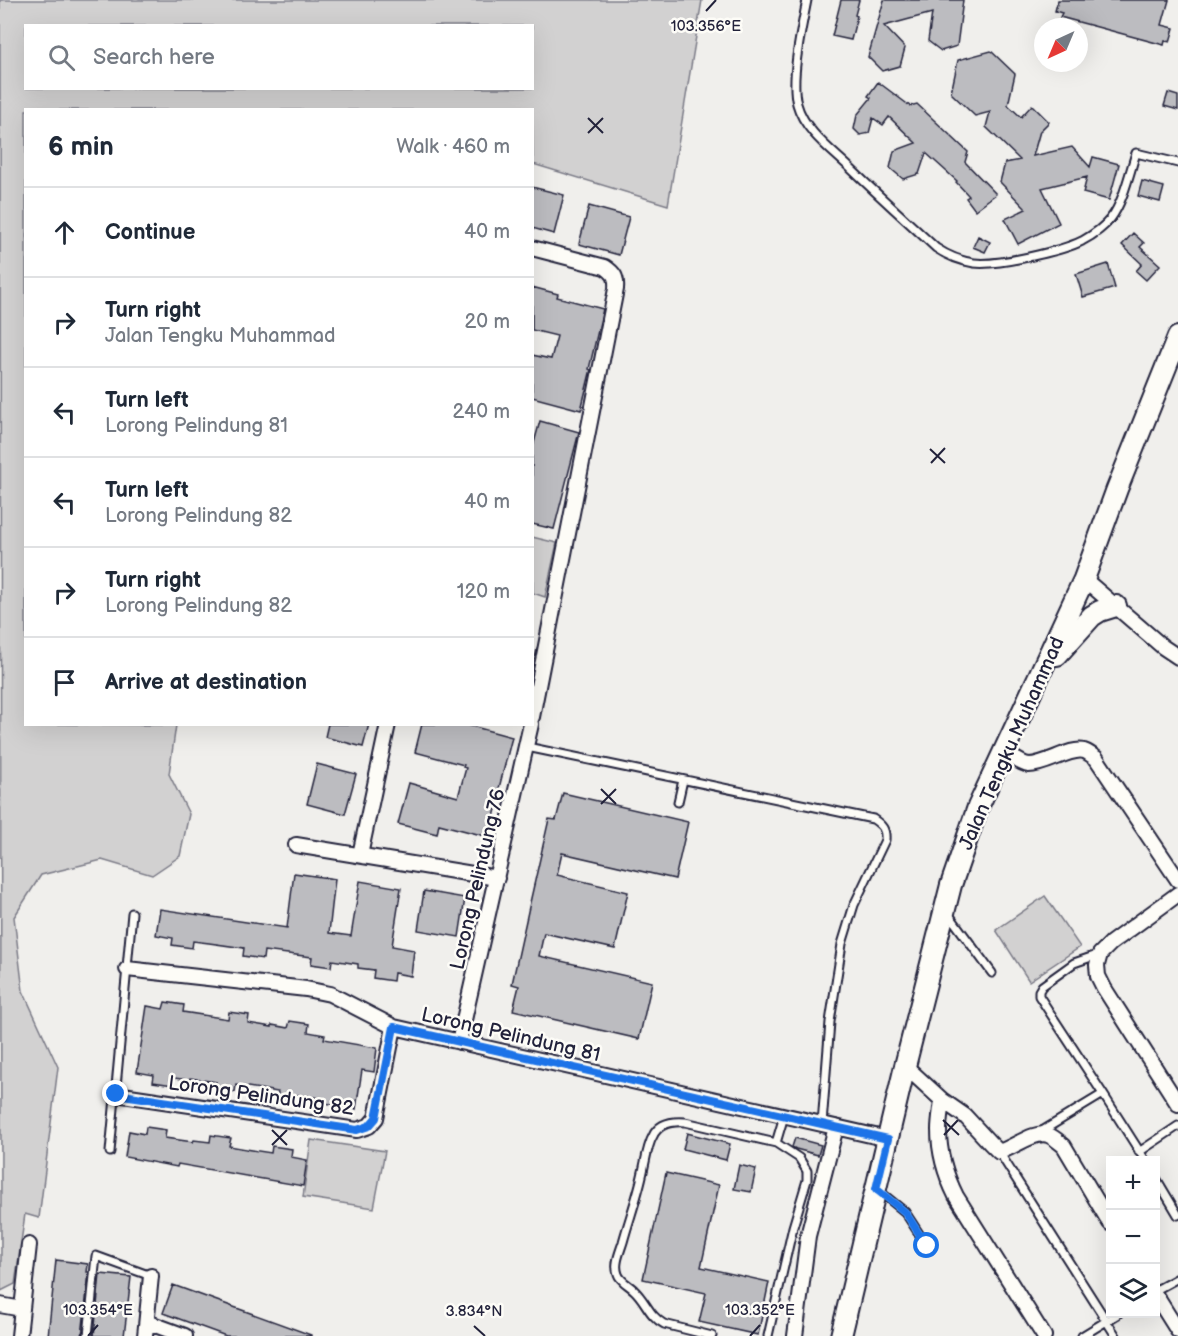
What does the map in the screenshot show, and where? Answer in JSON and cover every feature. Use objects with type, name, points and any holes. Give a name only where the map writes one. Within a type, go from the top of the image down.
[{"type":"main road","name":"Jalan Tengku Muhammad","points":[[842,1336],[905,1066],[951,885],[964,844],[978,807],[1084,579],[1178,337]]},
{"type":"main road","points":[[1043,670],[1092,616],[1116,606]]},
{"type":"street","points":[[534,249],[605,267],[616,278],[616,288],[534,707]]},
{"type":"street","points":[[1084,579],[1163,647],[1178,657]]},
{"type":"street","points":[[360,855],[388,726]]},
{"type":"street","name":"Lorong Pelindung 76","points":[[459,1042],[531,726]]},
{"type":"street","points":[[1004,752],[1027,765],[1082,750],[1096,758],[1178,880]]},
{"type":"street","points":[[296,845],[497,878]]},
{"type":"street","points":[[1178,894],[1111,943],[1100,954],[1097,965],[1098,976],[1104,988],[1178,1104]]},
{"type":"street","name":"Lorong Pelindung 81","points":[[127,969],[314,990],[330,994],[394,1027],[888,1139]]},
{"type":"street","name":"Lorong Pelindung 82","points":[[116,1094],[357,1130],[369,1126],[376,1118],[394,1027]]},
{"type":"street","points":[[905,1066],[942,1100],[965,1116],[999,1152],[1037,1134],[1046,1134],[1054,1138],[1064,1146],[1106,1216]]},
{"type":"street","points":[[942,1100],[939,1130],[947,1178],[1044,1336]]},
{"type":"street","points":[[795,1336],[808,1236],[829,1126]]},
{"type":"street","points":[[19,1336],[29,1245]]},
{"type":"street","points":[[151,1276],[146,1329],[185,1336]]},
{"type":"street","points":[[1160,1304],[1178,1331]]},
{"type":"street","points":[[0,1305],[22,1309]]},
{"type":"lane","points":[[807,0],[797,58],[795,90],[797,105],[803,120],[820,140],[859,177],[936,248],[949,256],[976,263],[990,263],[1054,250],[1081,241],[1112,218],[1119,205],[1136,153],[1178,164]]},
{"type":"lane","points":[[526,747],[873,819],[882,825],[886,832],[885,840],[854,905],[842,944],[830,1022],[829,1126]]},
{"type":"lane","points":[[678,802],[682,780]]},
{"type":"lane","points":[[945,910],[992,973]]},
{"type":"lane","points":[[110,1152],[132,912]]},
{"type":"lane","points":[[1100,954],[1074,963],[1042,987],[1039,991],[1040,996],[1142,1156]]},
{"type":"lane","points":[[1037,1134],[1103,1094]]},
{"type":"lane","points":[[776,1143],[784,1116]]},
{"type":"lane","points":[[712,1336],[664,1324],[657,1320],[636,1291],[617,1273],[617,1259],[640,1186],[652,1136],[658,1129],[674,1121],[776,1143],[799,1158],[807,1171],[807,1180],[793,1227],[768,1336]]},
{"type":"lane","points":[[1139,1152],[1178,1126]]},
{"type":"lane","points":[[999,1152],[1116,1336]]},
{"type":"lane","points":[[1160,1186],[1178,1215]]},
{"type":"lane","points":[[876,1189],[905,1212],[927,1246]]},
{"type":"lane","points":[[88,1336],[96,1256],[151,1276]]},
{"type":"lane","points":[[1160,1287],[1178,1278]]},
{"type":"lane","points":[[1082,1336],[1112,1318]]},
{"type":"shaded area","points":[[0,0],[702,0],[668,205],[534,164],[534,108],[24,108],[24,726],[176,726],[169,774],[189,814],[180,856],[152,875],[102,860],[41,875],[14,917],[23,991],[58,1067],[39,1218],[25,1214],[15,1284],[1,1291]]},
{"type":"shaded area","points":[[534,537],[557,543],[545,597],[534,593]]},
{"type":"shaded area","points":[[1045,896],[1080,947],[1029,981],[996,930]]},
{"type":"shaded area","points":[[311,1140],[385,1151],[374,1208],[303,1197]]},
{"type":"building","points":[[841,0],[859,0],[851,40],[832,36]]},
{"type":"building","points":[[884,0],[963,0],[957,46],[941,51],[928,41],[932,13],[884,26],[905,48],[900,66],[882,71],[868,57]]},
{"type":"building","points":[[1058,0],[1169,0],[1162,25],[1174,28],[1170,42],[1165,41],[1164,45],[1088,25],[1088,18],[1060,17],[1062,13],[1055,11]]},
{"type":"building","points":[[991,51],[1015,74],[1008,105],[1021,117],[1032,105],[1049,122],[1040,131],[1033,156],[1072,147],[1090,167],[1093,157],[1119,164],[1109,200],[1083,193],[1087,177],[1042,188],[1059,223],[1018,244],[1005,219],[1026,209],[1000,182],[1005,163],[1020,160],[986,127],[990,112],[975,116],[951,93],[958,60]]},
{"type":"building","points":[[878,82],[910,106],[917,104],[968,152],[965,162],[996,194],[975,210],[966,198],[969,196],[957,181],[926,153],[919,174],[903,179],[890,168],[894,151],[916,143],[889,117],[883,125],[873,118],[869,133],[860,135],[854,129],[857,115],[871,98],[868,96]]},
{"type":"building","points":[[1168,93],[1178,96],[1178,110],[1164,106]]},
{"type":"building","points":[[1142,181],[1164,187],[1160,202],[1138,196]]},
{"type":"building","points":[[534,188],[564,195],[554,234],[534,229]]},
{"type":"building","points":[[589,206],[629,217],[619,255],[579,244]]},
{"type":"building","points":[[1133,233],[1144,243],[1140,247],[1160,265],[1146,280],[1136,271],[1142,264],[1122,245]]},
{"type":"building","points":[[978,236],[990,242],[985,252],[973,247]]},
{"type":"building","points":[[1108,264],[1115,288],[1083,297],[1076,274]]},
{"type":"building","points":[[534,288],[558,294],[557,297],[603,309],[581,410],[534,398],[534,355],[551,359],[557,336],[534,330]]},
{"type":"building","points":[[540,421],[579,432],[554,529],[534,524],[534,443]]},
{"type":"building","points":[[328,726],[368,726],[363,747],[325,737]]},
{"type":"building","points":[[422,726],[471,726],[512,737],[489,837],[439,824],[437,834],[398,824],[409,783],[458,797],[466,768],[463,767],[464,765],[415,752]]},
{"type":"building","points":[[317,764],[356,774],[345,814],[307,804]]},
{"type":"building","points":[[563,793],[688,822],[675,879],[562,853],[557,875],[628,892],[615,949],[544,933],[539,956],[652,982],[639,1039],[513,1010],[519,986],[512,984],[549,819],[556,820]]},
{"type":"building","points":[[294,873],[335,879],[329,933],[351,936],[360,881],[401,888],[392,946],[414,950],[411,976],[394,973],[393,981],[373,978],[374,970],[358,968],[358,964],[332,960],[331,967],[311,964],[312,957],[264,951],[263,959],[243,956],[244,948],[193,941],[192,948],[172,945],[173,938],[156,935],[160,909],[287,928]]},
{"type":"building","points":[[424,891],[465,898],[459,937],[418,930]]},
{"type":"building","points":[[165,1002],[184,1005],[183,1012],[228,1019],[229,1012],[249,1015],[248,1023],[272,1027],[272,1025],[288,1028],[290,1021],[309,1024],[308,1032],[325,1035],[324,1039],[377,1048],[374,1072],[362,1070],[356,1109],[320,1102],[320,1098],[298,1095],[297,1102],[277,1099],[278,1092],[236,1085],[235,1092],[215,1089],[216,1082],[190,1078],[190,1080],[174,1078],[173,1085],[153,1082],[154,1075],[137,1072],[147,1006],[163,1009]]},
{"type":"building","points":[[146,1127],[166,1130],[165,1138],[210,1142],[211,1135],[231,1138],[229,1146],[246,1149],[271,1153],[272,1146],[292,1149],[291,1157],[307,1160],[303,1186],[125,1157],[129,1131],[145,1134]]},
{"type":"building","points":[[687,1133],[730,1144],[726,1160],[683,1149]]},
{"type":"building","points":[[795,1138],[821,1145],[818,1155],[792,1147]]},
{"type":"building","points":[[739,1165],[756,1169],[751,1192],[734,1189]]},
{"type":"building","points":[[666,1173],[719,1185],[701,1267],[769,1282],[758,1335],[699,1322],[706,1293],[643,1279]]},
{"type":"building","points":[[56,1260],[88,1264],[82,1336],[48,1336]]},
{"type":"building","points":[[100,1274],[131,1277],[124,1336],[94,1336]]},
{"type":"building","points":[[173,1285],[311,1336],[226,1336],[163,1313]]},
{"type":"route","points":[[116,1094],[357,1130],[369,1126],[376,1118],[394,1027],[888,1139],[876,1189],[905,1212],[927,1246]]}]
